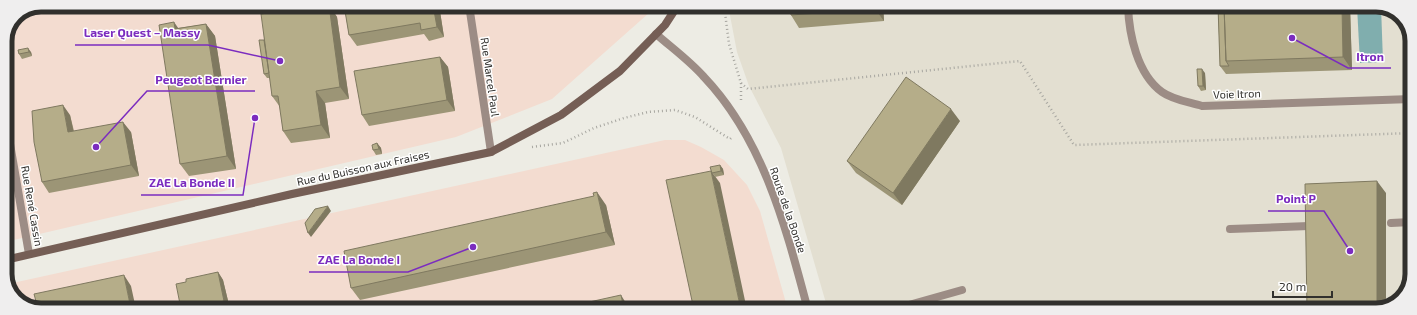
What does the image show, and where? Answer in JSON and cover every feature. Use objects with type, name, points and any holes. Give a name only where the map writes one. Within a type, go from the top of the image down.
[{"type":"street","name":"Rue Marcel Paul","points":[[470,12],[491,152]]},
{"type":"street","name":"Rue du Buisson aux Fraises","points":[[12,258],[292,194],[491,152],[561,115],[595,91],[620,71],[665,25],[673,12]]},
{"type":"street","name":"Voie Itron","points":[[1128,12],[1138,60],[1145,74],[1162,92],[1179,99],[1202,106],[1405,99]]},
{"type":"street","name":"Route de la Bonde","points":[[656,34],[704,77],[728,106],[744,130],[767,176],[781,216],[806,303]]},
{"type":"street","name":"Rue René Cassin","points":[[12,156],[29,254]]},
{"type":"street","points":[[1391,223],[1405,222]]},
{"type":"street","points":[[1230,229],[1309,226]]},
{"type":"street","points":[[916,303],[962,290]]},
{"type":"path","points":[[725,12],[729,44],[742,83],[741,104]]},
{"type":"path","points":[[742,83],[748,89],[1020,60],[1074,145],[1405,133]]},
{"type":"path","points":[[527,147],[563,143],[594,128],[624,118],[648,112],[675,110],[695,117],[730,139]]},
{"type":"shaded area","points":[[41,12],[650,12],[552,99],[456,137],[12,240],[12,41],[14,30],[17,25],[30,14]]},
{"type":"shaded area","points":[[729,12],[1376,12],[1387,14],[1398,22],[1403,30],[1405,39],[1405,274],[1403,283],[1399,292],[1395,296],[1387,301],[1376,303],[826,303],[781,148],[749,86],[737,52]]},
{"type":"shaded area","points":[[665,140],[685,140],[724,160],[747,185],[760,211],[786,303],[41,303],[30,301],[22,296],[13,283]]},
{"type":"water","points":[[1357,12],[1381,13],[1383,62],[1360,63]]},
{"type":"building","points":[[275,12],[330,12],[340,87],[316,91],[321,125],[283,131],[278,96],[272,96],[261,14]]},
{"type":"building","points":[[345,12],[434,12],[437,27],[421,30],[420,23],[349,35]]},
{"type":"building","points":[[791,12],[833,12],[791,15]]},
{"type":"building","points":[[1218,12],[1224,12],[1226,61],[1229,66],[1220,66]]},
{"type":"building","points":[[1224,12],[1342,12],[1343,57],[1226,61]]},
{"type":"building","points":[[174,22],[175,29],[206,24],[227,156],[180,164],[159,25]]},
{"type":"building","points":[[259,40],[264,40],[269,73],[264,74]]},
{"type":"building","points":[[28,48],[29,52],[19,54],[18,50]]},
{"type":"building","points":[[440,57],[447,100],[362,115],[354,71]]},
{"type":"building","points":[[1197,69],[1202,69],[1203,86],[1198,86]]},
{"type":"building","points":[[906,77],[951,109],[893,193],[847,161]]},
{"type":"building","points":[[63,105],[68,132],[123,122],[131,165],[42,182],[34,142],[32,111]]},
{"type":"building","points":[[377,143],[379,149],[373,150],[372,145]]},
{"type":"building","points":[[720,165],[721,171],[712,173],[710,167]]},
{"type":"building","points":[[711,171],[739,303],[692,303],[666,180]]},
{"type":"building","points":[[1377,181],[1377,303],[1307,303],[1305,184]]},
{"type":"building","points":[[597,192],[606,232],[351,288],[344,251],[594,196],[593,193]]},
{"type":"building","points":[[328,206],[308,233],[305,223],[315,209]]},
{"type":"building","points":[[218,272],[224,301],[214,303],[180,303],[176,284],[186,282],[186,279]]},
{"type":"building","points":[[124,275],[130,303],[41,303],[36,302],[34,294]]},
{"type":"building","points":[[621,295],[623,303],[585,303]]},
{"type":"place","name":"Itron","points":[[1292,38]]},
{"type":"place","name":"Laser Quest – Massy","points":[[280,61]]},
{"type":"place","name":"ZAE La Bonde II","points":[[255,118]]},
{"type":"place","name":"Peugeot Bernier","points":[[96,147]]},
{"type":"place","name":"ZAE La Bonde I","points":[[473,247]]},
{"type":"place","name":"Point P","points":[[1350,251]]}]
